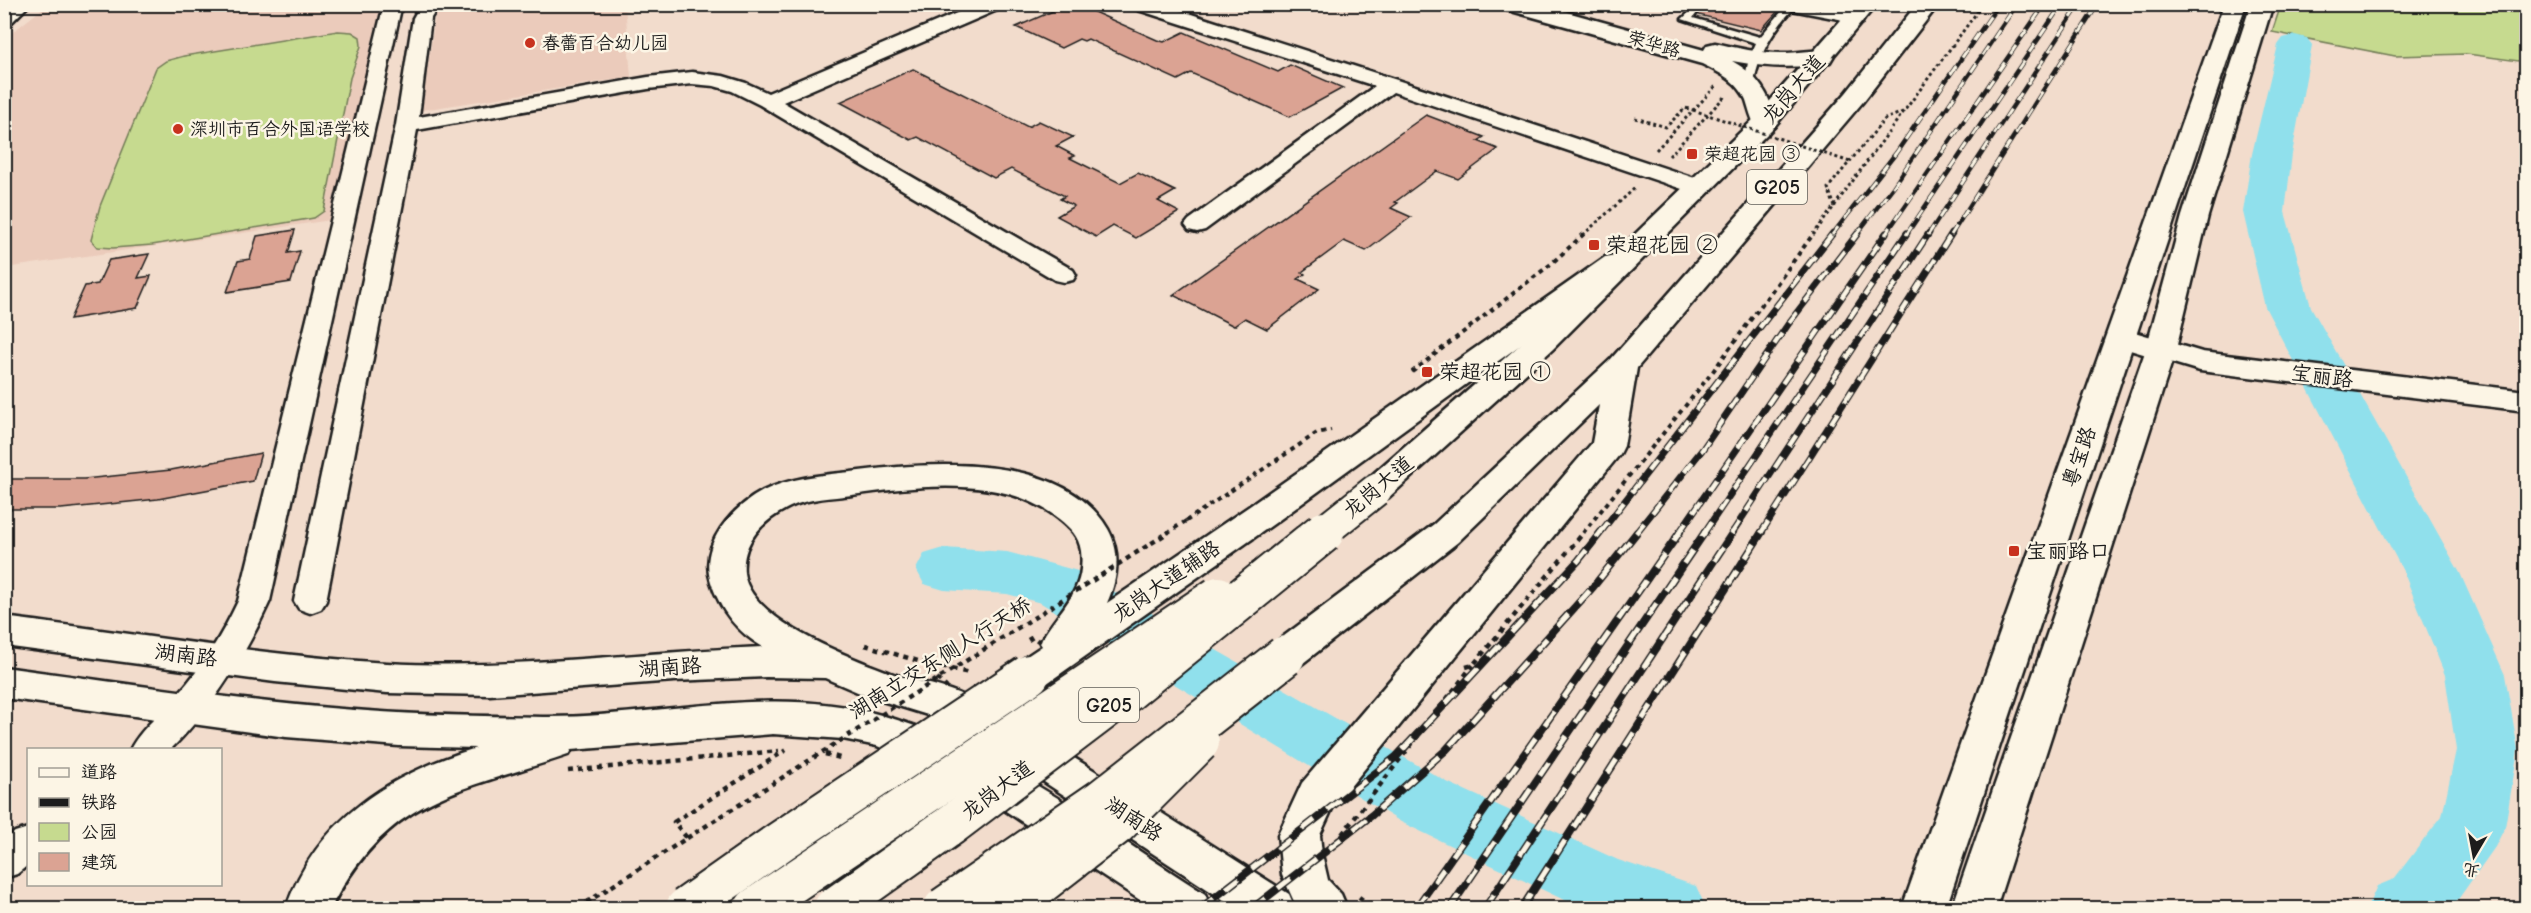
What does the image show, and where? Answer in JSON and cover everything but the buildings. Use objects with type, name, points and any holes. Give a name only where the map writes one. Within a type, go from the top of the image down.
[{"type":"main road","name":"荣华路","points":[[1512,4],[1710,59],[1749,82]]},
{"type":"main road","name":"荣华路","points":[[1550,4],[1757,50],[1796,61],[1822,57]]},
{"type":"main road","name":"G205","points":[[944,909],[1101,800],[1446,533],[1622,366],[1854,98],[1929,4]]},
{"type":"main road","name":"粤宝路","points":[[1926,903],[2235,4]]},
{"type":"main road","name":"粤宝路","points":[[1974,909],[2161,349],[2195,216],[2262,4]]},
{"type":"main road","name":"龙岗大道","points":[[834,909],[951,825],[1129,690],[1376,490],[1542,342],[1765,122],[1861,12]]},
{"type":"main road","points":[[1749,82],[1765,122]]},
{"type":"main road","name":"龙岗大道辅路","points":[[686,909],[781,841],[1029,675],[1328,467],[1641,244]]},
{"type":"main road","name":"宝丽路","points":[[2121,337],[2200,362],[2526,401]]},
{"type":"main road","points":[[1338,899],[1312,894],[1304,875],[1299,835],[1306,816],[1317,796],[1360,742],[1608,446],[1622,366]]},
{"type":"main road","points":[[843,653],[771,632],[748,617],[727,580],[724,562],[728,547],[748,518],[770,504],[799,491],[858,482],[938,477],[999,480],[1033,488],[1070,507],[1096,537],[1099,556],[1097,585],[1085,610],[1067,634],[1029,675]]},
{"type":"main road","name":"龙岗大道辅路","points":[[755,909],[1376,490]]},
{"type":"main road","name":"湖南路","points":[[4,631],[225,660],[387,678],[490,680],[674,666],[766,662],[843,653],[883,686],[943,704],[1000,732],[1273,909]]},
{"type":"main road","points":[[1009,909],[1116,825],[1285,657]]},
{"type":"main road","points":[[4,682],[323,726],[452,731],[597,732],[681,722],[775,719],[828,721],[878,730],[941,754],[1014,793],[1189,909]]},
{"type":"main road","points":[[308,909],[325,876],[348,841],[378,813],[415,789],[460,769],[597,732]]},
{"type":"street","points":[[4,19],[21,4]]},
{"type":"street","points":[[149,748],[189,707],[225,660],[242,630],[258,584],[393,4]]},
{"type":"street","points":[[310,601],[406,125],[422,18],[431,4]]},
{"type":"street","points":[[767,101],[995,4]]},
{"type":"street","points":[[1139,4],[1390,84],[1699,187]]},
{"type":"street","points":[[1824,4],[1861,12]]},
{"type":"street","points":[[406,125],[648,83],[692,78],[716,80],[739,87],[767,101],[1064,275]]},
{"type":"street","points":[[1197,225],[1390,84]]},
{"type":"street","points":[[4,862],[27,845]]},
{"type":"lane","points":[[1777,4],[1861,12]]},
{"type":"lane","points":[[1749,82],[1757,50],[1790,7]]},
{"type":"lane","points":[[1692,13],[1687,19],[1757,50]]},
{"type":"path","points":[[1336,853],[1336,842],[1354,815],[1473,664],[1554,570],[1711,374],[1983,4]]},
{"type":"path","points":[[1655,151],[1716,86]]},
{"type":"path","points":[[1666,159],[1727,94]]},
{"type":"path","points":[[1635,118],[1666,127],[1685,108],[1850,162]]},
{"type":"path","points":[[1835,207],[1828,188],[1885,119],[1904,112]]},
{"type":"path","points":[[1406,377],[1551,264],[1637,186]]},
{"type":"path","name":"湖南立交东侧人行天桥","points":[[578,909],[1186,521],[1317,433],[1340,429]]},
{"type":"path","points":[[843,653],[975,674]]},
{"type":"path","points":[[1462,668],[1473,664]]},
{"type":"path","points":[[559,772],[787,750],[674,822],[687,838]]},
{"type":"path","points":[[1338,899],[1374,909]]},
{"type":"shaded area","name":"春蕾百合幼儿园","points":[[467,4],[625,5],[631,77],[422,110],[436,9]]},
{"type":"shaded area","name":"深圳市百合外国语学校","points":[[47,5],[381,5],[331,220],[5,268],[5,38]]},
{"type":"green space","points":[[2281,5],[2526,5],[2526,62],[2467,54],[2395,56],[2272,32]]},
{"type":"green space","points":[[338,31],[352,32],[360,37],[361,46],[350,78],[324,211],[314,218],[152,245],[97,247],[91,240],[100,206],[156,68],[166,61],[184,56]]},
{"type":"waterway","points":[[2295,45],[2272,154],[2264,212],[2288,307],[2432,573],[2475,675],[2487,750],[2472,827],[2418,901],[2401,908]]},
{"type":"waterway","points":[[944,569],[1007,573],[1058,586],[1424,802],[1605,887],[1672,908]]},
{"type":"railway","points":[[1832,235],[1896,153],[1999,4]]},
{"type":"railway","points":[[1856,235],[1893,187],[2017,4]]},
{"type":"railway","points":[[1885,235],[2045,4]]},
{"type":"railway","points":[[1906,235],[2062,4]]},
{"type":"railway","points":[[1928,235],[2080,4]]},
{"type":"railway","points":[[1951,235],[2098,4]]},
{"type":"railway","points":[[1600,533],[1833,233]]},
{"type":"railway","points":[[1636,533],[1702,450],[1789,323],[1858,233]]},
{"type":"railway","points":[[1679,533],[1886,233]]},
{"type":"railway","points":[[1704,533],[1907,233]]},
{"type":"railway","points":[[1732,533],[1929,233]]},
{"type":"railway","points":[[1761,533],[1952,233]]},
{"type":"railway","points":[[1201,908],[1396,757],[1578,561],[1601,532]]},
{"type":"railway","points":[[1253,908],[1372,815],[1446,750],[1593,587],[1637,532]]},
{"type":"railway","points":[[1416,908],[1680,532]]},
{"type":"railway","points":[[1450,908],[1705,532]]},
{"type":"railway","points":[[1485,908],[1733,532]]},
{"type":"railway","points":[[1522,908],[1762,532]]},
{"type":"place","name":"春蕾百合幼儿园","points":[[530,43]]},
{"type":"place","name":"深圳市百合外国语学校","points":[[178,129]]},
{"type":"place","name":"荣超花园 ③","points":[[1692,154]]},
{"type":"place","name":"荣超花园 ②","points":[[1594,245]]},
{"type":"place","name":"荣超花园 ①","points":[[1427,372]]},
{"type":"place","name":"宝丽路口","points":[[2014,551]]}]
